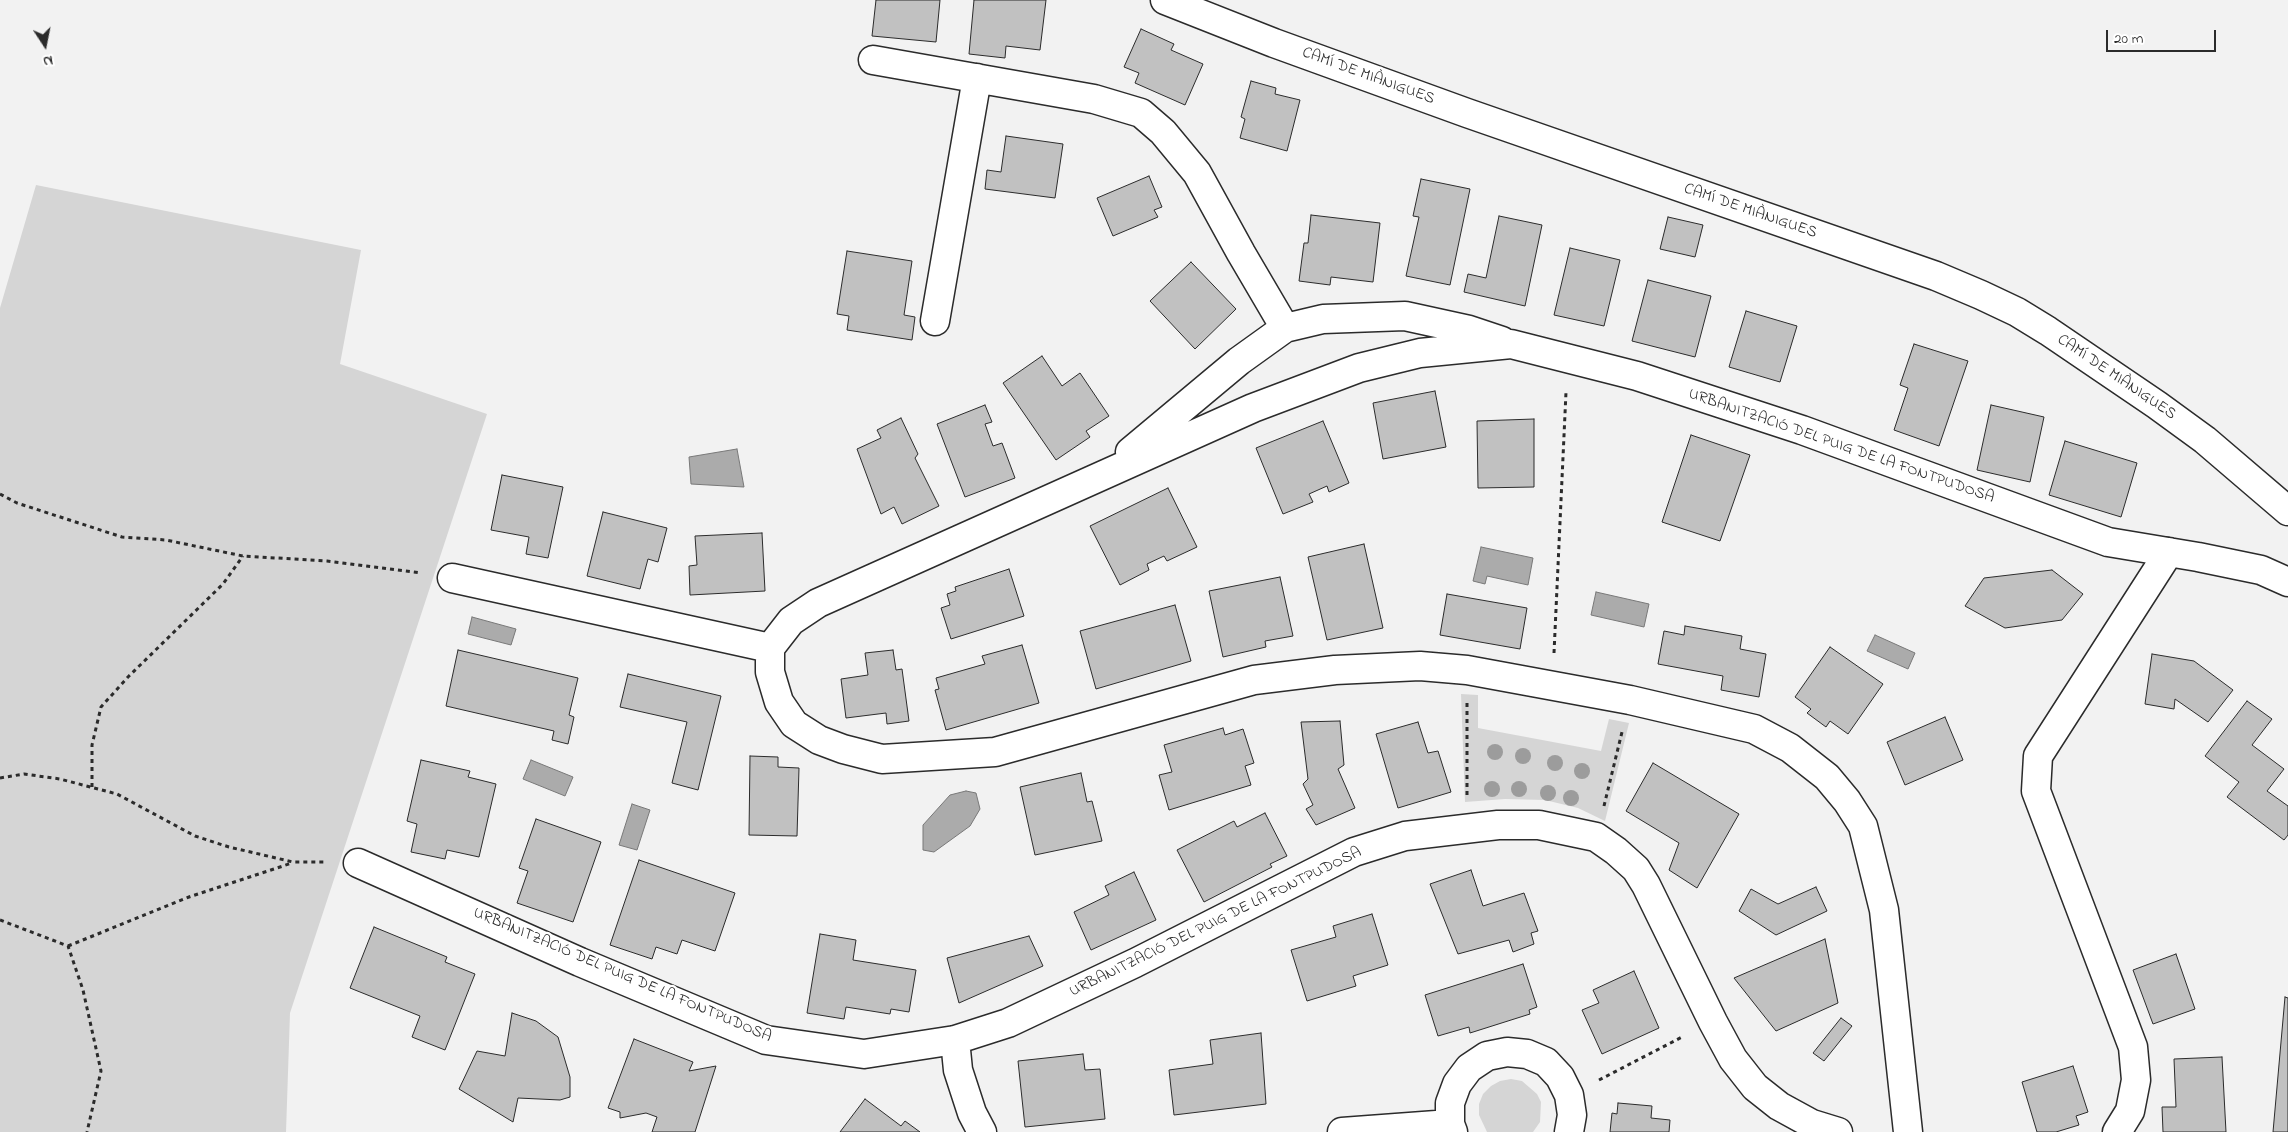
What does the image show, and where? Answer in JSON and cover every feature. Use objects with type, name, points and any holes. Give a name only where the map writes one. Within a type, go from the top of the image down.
[{"type":"street","name":"CAMÍ DE MIÀNIGUES","points":[[1165,0],[1274,43],[1458,110],[1936,276],[1981,294],[2017,312],[2048,331],[2157,405],[2205,440],[2288,511]]},
{"type":"street","points":[[873,60],[1094,99],[1141,113],[1163,132],[1197,173],[1285,328]]},
{"type":"street","points":[[935,321],[977,78]]},
{"type":"street","name":"URBANITZACIÓ DEL PUIG DE LA FONTPUDOSA","points":[[1105,473],[1239,361],[1285,328],[1323,319],[1405,316],[1469,330],[1511,344],[1637,376],[1802,430],[2108,542],[2261,570],[2288,582]]},
{"type":"street","name":"URBANITZACIÓ DEL PUIG DE LA FONTPUDOSA","points":[[770,648],[791,620],[818,603],[1253,408],[1359,368],[1420,353],[1511,344]]},
{"type":"street","points":[[2117,1132],[2130,1111],[2136,1080],[2133,1048],[2036,792],[2038,756],[2170,552]]},
{"type":"street","points":[[452,578],[770,648],[770,672],[779,702],[794,724],[819,740],[843,749],[882,759],[995,752],[1254,680],[1335,670],[1420,666],[1467,670],[1630,700],[1754,729],[1790,748],[1827,777],[1847,801],[1863,826],[1884,910],[1908,1132]]},
{"type":"street","name":"URBANITZACIÓ DEL PUIG DE LA FONTPUDOSA","points":[[358,863],[580,962],[766,1040],[864,1054],[955,1040],[1008,1023],[1135,964],[1354,852],[1404,836],[1467,828],[1539,825],[1596,837],[1616,851],[1636,869],[1646,885],[1713,1022],[1734,1059],[1755,1087],[1779,1106],[1812,1124],[1838,1132]]},
{"type":"street","points":[[955,1040],[958,1070],[972,1113],[982,1132]]},
{"type":"street","points":[[1342,1132],[1452,1128],[1450,1103],[1457,1084],[1469,1068],[1487,1056],[1507,1052],[1527,1054],[1546,1062],[1560,1077],[1569,1095],[1572,1115],[1568,1132]]},
{"type":"path","points":[[1553,686],[1567,359]]},
{"type":"path","points":[[0,494],[17,504],[122,537],[166,540],[243,556],[327,562],[452,578]]},
{"type":"path","points":[[92,787],[92,745],[101,707],[140,664],[223,584],[243,556]]},
{"type":"path","points":[[1467,670],[1467,828]]},
{"type":"path","points":[[1596,837],[1630,700]]},
{"type":"path","points":[[0,778],[24,774],[60,779],[117,794],[195,836],[292,862],[358,863]]},
{"type":"path","points":[[0,920],[68,946],[189,897],[292,862]]},
{"type":"path","points":[[68,946],[83,990],[101,1071],[87,1132]]},
{"type":"path","points":[[1569,1095],[1713,1022]]},
{"type":"shaded area","points":[[36,185],[361,250],[340,364],[487,414],[290,1013],[286,1132],[0,1132],[0,308]]},
{"type":"shaded area","points":[[737,449],[744,487],[691,484],[689,457]]},
{"type":"shaded area","points":[[1481,547],[1533,558],[1528,585],[1487,576],[1485,584],[1473,581]]},
{"type":"shaded area","points":[[1596,592],[1649,604],[1644,627],[1591,615]]},
{"type":"shaded area","points":[[472,617],[516,629],[511,645],[468,634]]},
{"type":"shaded area","points":[[1875,635],[1915,653],[1908,669],[1867,651]]},
{"type":"shaded area","points":[[1461,694],[1478,695],[1478,728],[1601,751],[1609,719],[1629,723],[1605,821],[1578,808],[1545,800],[1505,799],[1465,802]]},
{"type":"shaded area","points":[[531,760],[573,777],[565,796],[523,779]]},
{"type":"shaded area","points":[[966,791],[976,793],[980,809],[970,826],[934,852],[923,850],[923,825],[950,795]]},
{"type":"shaded area","points":[[632,804],[650,810],[637,850],[619,845]]},
{"type":"shaded area","points":[[1511,1079],[1522,1081],[1537,1094],[1541,1102],[1540,1122],[1533,1132],[1487,1132],[1479,1115],[1479,1104],[1483,1094],[1500,1081]]},
{"type":"building","points":[[876,0],[940,0],[936,42],[872,36]]},
{"type":"building","points":[[974,0],[1046,0],[1040,50],[1006,46],[1005,58],[969,54]]},
{"type":"building","points":[[1141,29],[1174,44],[1171,50],[1203,64],[1185,105],[1135,83],[1139,73],[1124,67]]},
{"type":"building","points":[[1251,81],[1276,88],[1275,94],[1300,100],[1287,151],[1240,138],[1245,119],[1241,117]]},
{"type":"building","points":[[1006,136],[1063,144],[1055,198],[985,189],[987,170],[1001,172]]},
{"type":"building","points":[[1149,176],[1162,207],[1154,210],[1158,217],[1113,236],[1097,198]]},
{"type":"building","points":[[1421,179],[1470,189],[1450,285],[1406,276],[1419,217],[1413,216]]},
{"type":"building","points":[[1311,215],[1380,223],[1373,282],[1331,277],[1330,285],[1299,281],[1304,243],[1308,243]]},
{"type":"building","points":[[1499,216],[1542,225],[1525,306],[1464,292],[1468,274],[1486,278]]},
{"type":"building","points":[[1668,217],[1703,225],[1695,257],[1660,249]]},
{"type":"building","points":[[1570,248],[1620,260],[1604,326],[1554,315]]},
{"type":"building","points":[[847,251],[912,261],[904,315],[915,317],[912,340],[847,330],[849,316],[837,314]]},
{"type":"building","points":[[1191,262],[1236,309],[1195,349],[1150,301]]},
{"type":"building","points":[[1648,280],[1711,296],[1695,357],[1632,341]]},
{"type":"building","points":[[1746,311],[1797,326],[1780,382],[1729,367]]},
{"type":"building","points":[[1914,344],[1968,361],[1939,446],[1894,430],[1908,388],[1900,385]]},
{"type":"building","points":[[1042,356],[1062,386],[1080,373],[1109,416],[1086,431],[1090,437],[1056,460],[1003,383]]},
{"type":"building","points":[[1435,391],[1446,447],[1383,459],[1373,403]]},
{"type":"building","points":[[985,405],[992,422],[985,424],[993,446],[1002,443],[1015,478],[965,497],[937,424]]},
{"type":"building","points":[[1991,405],[2044,417],[2030,482],[1977,470]]},
{"type":"building","points":[[901,418],[918,454],[915,458],[939,506],[902,524],[894,507],[881,514],[857,449],[881,438],[877,430]]},
{"type":"building","points":[[1534,419],[1534,487],[1478,488],[1477,421]]},
{"type":"building","points":[[1323,421],[1349,483],[1329,492],[1327,486],[1309,494],[1313,502],[1283,514],[1256,448]]},
{"type":"building","points":[[1691,435],[1750,455],[1720,541],[1662,522]]},
{"type":"building","points":[[2065,441],[2137,463],[2121,517],[2049,495]]},
{"type":"building","points":[[502,475],[563,487],[548,558],[526,554],[529,537],[491,530]]},
{"type":"building","points":[[1168,488],[1197,547],[1167,561],[1164,556],[1147,564],[1149,570],[1120,585],[1090,526]]},
{"type":"building","points":[[603,512],[667,528],[658,562],[648,559],[640,589],[587,576]]},
{"type":"building","points":[[762,533],[765,591],[690,595],[689,566],[697,565],[695,536]]},
{"type":"building","points":[[1364,544],[1383,628],[1327,640],[1308,557]]},
{"type":"building","points":[[1009,569],[1024,616],[951,639],[941,608],[950,605],[947,594],[956,591],[955,587]]},
{"type":"building","points":[[2052,570],[2083,594],[2062,620],[2005,628],[1965,606],[1984,578]]},
{"type":"building","points":[[1280,577],[1293,636],[1265,641],[1266,647],[1223,657],[1209,591]]},
{"type":"building","points":[[1447,594],[1527,608],[1520,649],[1440,635]]},
{"type":"building","points":[[1175,605],[1191,661],[1096,689],[1080,631]]},
{"type":"building","points":[[1685,626],[1742,636],[1740,649],[1766,654],[1759,697],[1721,690],[1723,676],[1658,664],[1664,631],[1684,635]]},
{"type":"building","points":[[1022,645],[1039,703],[946,730],[935,690],[939,689],[936,678],[985,664],[982,656]]},
{"type":"building","points":[[1830,647],[1883,684],[1848,734],[1830,721],[1826,727],[1807,713],[1811,709],[1795,697]]},
{"type":"building","points":[[458,650],[578,678],[569,715],[574,717],[568,744],[552,740],[554,731],[446,706]]},
{"type":"building","points":[[893,650],[896,670],[902,669],[909,721],[887,724],[886,713],[846,718],[841,679],[868,675],[865,653]]},
{"type":"building","points":[[2152,654],[2194,661],[2233,690],[2208,722],[2175,699],[2174,709],[2145,704]]},
{"type":"building","points":[[628,674],[721,696],[698,790],[672,783],[687,722],[620,707]]},
{"type":"building","points":[[2247,701],[2272,719],[2252,745],[2284,769],[2267,791],[2288,806],[2288,835],[2284,840],[2227,797],[2239,782],[2205,756]]},
{"type":"building","points":[[1945,717],[1963,760],[1905,785],[1887,742]]},
{"type":"building","points":[[1340,721],[1344,765],[1338,769],[1355,808],[1316,825],[1306,809],[1313,805],[1303,784],[1308,779],[1301,722]]},
{"type":"building","points":[[1418,722],[1428,753],[1438,751],[1451,792],[1398,808],[1376,734]]},
{"type":"building","points":[[1223,728],[1225,735],[1243,729],[1254,763],[1245,766],[1251,785],[1169,810],[1159,775],[1172,772],[1164,745]]},
{"type":"building","points":[[750,756],[778,757],[778,767],[799,768],[797,836],[749,835]]},
{"type":"building","points":[[421,760],[470,771],[468,777],[496,784],[479,857],[447,850],[445,859],[411,852],[417,824],[407,821]]},
{"type":"building","points":[[1653,763],[1739,814],[1697,888],[1669,870],[1679,843],[1626,811]]},
{"type":"building","points":[[1081,773],[1087,802],[1092,801],[1102,841],[1035,855],[1020,787]]},
{"type":"building","points":[[1265,813],[1287,856],[1270,864],[1272,867],[1204,902],[1177,850],[1234,821],[1237,827]]},
{"type":"building","points":[[536,819],[601,842],[573,922],[517,903],[528,871],[519,868]]},
{"type":"building","points":[[639,860],[735,893],[715,951],[682,940],[677,954],[656,947],[652,959],[610,945]]},
{"type":"building","points":[[1471,870],[1483,906],[1524,893],[1538,931],[1531,933],[1534,944],[1513,952],[1509,940],[1458,954],[1430,884]]},
{"type":"building","points":[[1134,872],[1156,920],[1091,950],[1074,912],[1109,895],[1105,886]]},
{"type":"building","points":[[1816,887],[1827,911],[1776,935],[1739,911],[1751,889],[1778,904]]},
{"type":"building","points":[[1372,914],[1388,965],[1353,976],[1356,986],[1307,1001],[1291,950],[1336,937],[1333,926]]},
{"type":"building","points":[[374,927],[447,957],[445,962],[475,974],[445,1050],[412,1037],[420,1016],[350,988]]},
{"type":"building","points":[[820,934],[856,940],[853,960],[916,970],[909,1012],[891,1009],[890,1014],[846,1007],[844,1019],[807,1013]]},
{"type":"building","points":[[1029,936],[1043,966],[959,1003],[947,958]]},
{"type":"building","points":[[1825,939],[1838,1003],[1776,1031],[1734,978]]},
{"type":"building","points":[[2176,954],[2195,1009],[2153,1024],[2133,970]]},
{"type":"building","points":[[1523,964],[1537,1007],[1529,1010],[1530,1014],[1470,1033],[1469,1027],[1438,1036],[1425,995]]},
{"type":"building","points":[[1634,971],[1659,1028],[1602,1054],[1582,1010],[1599,1003],[1593,990]]},
{"type":"building","points":[[2285,997],[2288,998],[2288,1132],[2273,1132]]},
{"type":"building","points":[[512,1013],[536,1021],[558,1037],[570,1077],[570,1097],[560,1100],[518,1098],[513,1122],[459,1089],[477,1051],[505,1056]]},
{"type":"building","points":[[1841,1018],[1852,1026],[1824,1061],[1813,1053]]},
{"type":"building","points":[[1261,1033],[1266,1104],[1174,1115],[1169,1070],[1213,1064],[1210,1040]]},
{"type":"building","points":[[634,1039],[693,1062],[689,1071],[716,1066],[695,1132],[652,1132],[657,1117],[646,1113],[620,1118],[620,1112],[608,1108]]},
{"type":"building","points":[[1083,1054],[1085,1070],[1100,1069],[1105,1119],[1025,1127],[1018,1061]]},
{"type":"building","points":[[2222,1057],[2226,1132],[2163,1132],[2162,1107],[2176,1107],[2174,1059]]},
{"type":"building","points":[[2073,1066],[2088,1112],[2076,1116],[2079,1125],[2056,1132],[2037,1132],[2022,1082]]},
{"type":"building","points":[[865,1099],[901,1126],[905,1121],[920,1132],[840,1132]]},
{"type":"building","points":[[1618,1103],[1652,1106],[1651,1118],[1670,1120],[1669,1132],[1610,1132],[1612,1113],[1617,1114]]}]
